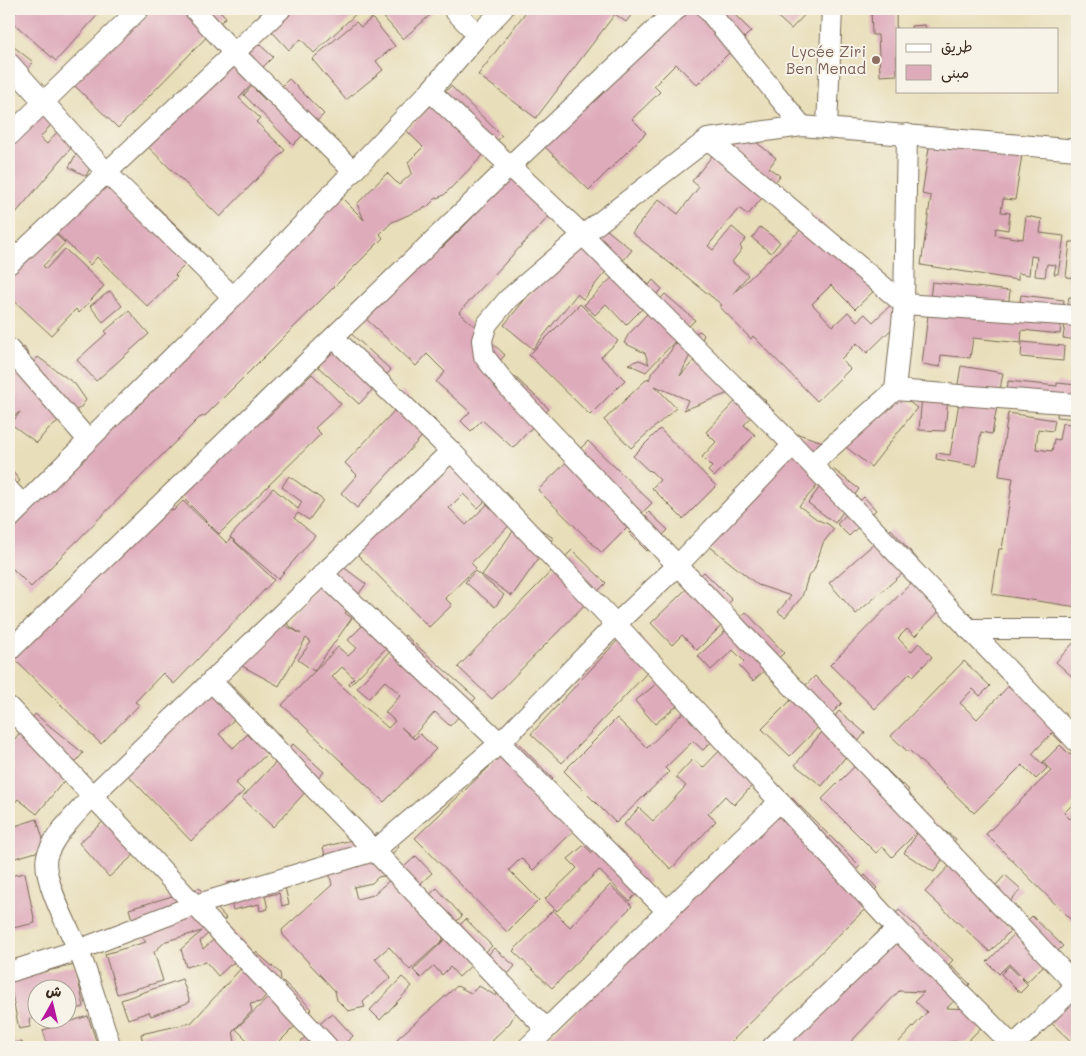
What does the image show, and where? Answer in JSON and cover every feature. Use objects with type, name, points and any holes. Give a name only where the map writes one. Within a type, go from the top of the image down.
[{"type":"street","points":[[9,136],[139,9]]},
{"type":"street","points":[[194,9],[235,54],[353,171]]},
{"type":"street","points":[[9,264],[281,9]]},
{"type":"street","points":[[453,9],[478,35]]},
{"type":"street","points":[[9,519],[233,297],[430,91],[503,9]]},
{"type":"street","points":[[9,651],[676,9]]},
{"type":"street","points":[[707,9],[802,126]]},
{"type":"street","points":[[827,127],[832,9]]},
{"type":"street","points":[[9,63],[106,172],[233,297]]},
{"type":"street","points":[[430,91],[583,235],[812,464],[1077,742]]},
{"type":"street","points":[[334,338],[451,451],[616,624],[897,929],[1013,1047],[1077,986],[509,388],[484,356],[482,340],[487,324],[508,299],[583,235],[708,139],[802,126],[1077,150]]},
{"type":"street","points":[[812,464],[895,390],[904,304],[907,134]]},
{"type":"street","points":[[708,139],[904,304],[1077,316]]},
{"type":"street","points":[[9,349],[88,440]]},
{"type":"street","points":[[895,390],[1077,404]]},
{"type":"street","points":[[9,972],[78,950],[194,905],[374,851],[500,742],[616,624],[678,565],[793,445]]},
{"type":"street","points":[[111,1047],[78,950],[59,909],[49,881],[47,858],[56,837],[93,795],[451,451]]},
{"type":"street","points":[[9,490],[22,505]]},
{"type":"street","points":[[323,574],[500,742],[667,911]]},
{"type":"street","points":[[968,629],[1077,629]]},
{"type":"street","points":[[211,681],[546,1029]]},
{"type":"street","points":[[9,707],[93,795],[318,1043]]},
{"type":"street","points":[[528,1047],[780,801]]},
{"type":"street","points":[[772,1047],[897,929]]},
{"type":"building","points":[[14,9],[103,9],[56,61],[9,19],[17,11]]},
{"type":"building","points":[[146,9],[218,9],[226,17],[118,128],[72,83]]},
{"type":"building","points":[[282,9],[360,10],[314,53],[301,39],[289,50],[265,24]]},
{"type":"building","points":[[383,9],[437,9],[403,39],[379,12]]},
{"type":"building","points":[[528,9],[636,9],[626,22],[615,14],[536,118],[478,75]]},
{"type":"building","points":[[678,9],[729,9],[751,31],[697,85],[676,64],[654,86],[660,92],[632,119],[646,133],[589,190],[542,144]]},
{"type":"building","points":[[769,9],[810,9],[791,29]]},
{"type":"building","points":[[871,9],[896,9],[896,75],[880,76],[878,35],[872,35]]},
{"type":"building","points":[[372,18],[395,46],[376,61],[383,70],[346,100],[312,59],[356,22],[361,27]]},
{"type":"building","points":[[925,25],[926,28],[911,28],[911,26]]},
{"type":"building","points":[[247,33],[273,57],[261,69],[272,80],[260,93],[255,90],[266,101],[289,79],[324,114],[293,145],[244,95],[251,85],[239,98],[260,118],[256,122],[285,150],[220,217],[142,141]]},
{"type":"building","points":[[9,43],[33,62],[15,84],[9,79]]},
{"type":"building","points":[[451,86],[502,136],[444,195],[435,199],[427,207],[392,222],[380,234],[383,238],[206,415],[199,418],[31,587],[9,567],[9,521],[336,192],[364,220],[357,204],[387,173],[399,185],[412,173],[408,162],[423,147],[406,130]]},
{"type":"building","points":[[50,99],[63,110],[40,138],[47,144],[67,120],[83,134],[9,221],[9,127]]},
{"type":"building","points":[[736,126],[776,158],[769,168],[780,176],[748,215],[739,208],[708,246],[713,250],[732,227],[746,239],[740,246],[742,249],[732,262],[748,275],[732,295],[815,216],[882,283],[855,309],[831,285],[812,304],[833,326],[848,312],[857,321],[865,314],[873,322],[895,301],[907,314],[867,353],[857,343],[841,359],[850,369],[817,401],[753,336],[751,339],[720,307],[722,305],[632,233],[659,199],[678,214],[699,187],[692,181]]},
{"type":"building","points":[[932,128],[1024,142],[1015,200],[1003,199],[1001,212],[1010,213],[1008,230],[996,228],[995,235],[1023,239],[1026,216],[1042,219],[1040,233],[1064,236],[1058,274],[1054,274],[1056,265],[1047,264],[1045,277],[1035,276],[1037,257],[1031,256],[1029,275],[1018,273],[1018,280],[921,265],[931,196],[922,194]]},
{"type":"building","points":[[81,145],[97,153],[86,176],[69,167]]},
{"type":"building","points":[[109,166],[149,204],[151,201],[201,249],[175,275],[177,277],[148,307],[97,257],[90,265],[50,227]]},
{"type":"building","points":[[509,167],[555,210],[459,312],[505,355],[499,362],[549,409],[513,448],[482,420],[471,431],[461,421],[470,412],[436,382],[445,372],[427,354],[416,366],[363,316],[434,240],[442,248],[473,217],[467,211]]},
{"type":"building","points":[[592,218],[632,250],[617,268],[612,264],[583,299],[577,294],[533,349],[504,325]]},
{"type":"building","points":[[46,225],[65,243],[43,266],[46,269],[65,249],[104,286],[79,313],[76,309],[51,335],[9,296],[9,266]]},
{"type":"building","points":[[760,227],[780,242],[771,253],[752,238]]},
{"type":"building","points":[[1070,242],[1077,242],[1077,278],[1066,277]]},
{"type":"building","points":[[627,263],[649,285],[653,280],[662,289],[626,325],[606,304],[595,315],[584,305]]},
{"type":"building","points":[[932,282],[1010,291],[1007,314],[1018,315],[1021,295],[1064,300],[1060,334],[1022,330],[1021,343],[973,338],[970,358],[941,355],[940,367],[922,364]]},
{"type":"building","points":[[110,291],[122,306],[103,322],[90,306]]},
{"type":"building","points":[[665,294],[695,320],[646,372],[628,364],[639,360],[649,364],[645,353],[624,343],[628,335]]},
{"type":"building","points":[[1069,297],[1077,298],[1077,340],[1063,338]]},
{"type":"building","points":[[580,304],[618,341],[601,357],[625,380],[590,415],[529,355]]},
{"type":"building","points":[[129,311],[149,334],[96,381],[77,360],[107,333],[105,331]]},
{"type":"building","points":[[346,329],[391,370],[359,404],[314,363]]},
{"type":"building","points":[[700,331],[704,335],[700,344],[690,355],[680,376],[707,346],[742,388],[684,410],[688,400],[655,386],[676,408],[631,448],[604,420],[648,378],[649,380],[652,372],[670,352],[676,340]]},
{"type":"building","points":[[1022,342],[1064,346],[1063,361],[1021,357]]},
{"type":"building","points":[[24,347],[33,363],[38,357],[75,384],[86,400],[81,407],[48,429],[37,443],[11,424],[20,412],[11,418],[9,416],[9,356]]},
{"type":"building","points":[[961,366],[1003,373],[992,434],[981,432],[976,466],[936,459],[937,453],[950,455],[961,391],[957,390]]},
{"type":"building","points":[[312,374],[341,404],[315,428],[321,434],[219,534],[177,492],[259,411],[266,419]]},
{"type":"building","points":[[1008,381],[1057,386],[1057,383],[1077,385],[1077,419],[1057,417],[1058,407],[1006,408]]},
{"type":"building","points":[[887,385],[917,408],[871,467],[841,443]]},
{"type":"building","points":[[923,385],[949,387],[945,431],[919,430]]},
{"type":"building","points":[[750,386],[766,401],[744,425],[755,435],[714,477],[708,471],[712,467],[702,457],[716,442],[706,432]]},
{"type":"building","points":[[402,390],[436,421],[357,508],[341,493],[357,475],[345,463],[395,410]]},
{"type":"building","points":[[1008,413],[1055,420],[1053,431],[1038,429],[1036,449],[1052,451],[1054,439],[1059,440],[1062,423],[1077,425],[1077,607],[992,594],[999,549],[1002,549],[1013,478],[999,476]]},
{"type":"building","points":[[660,429],[716,486],[683,519],[652,488],[660,480],[633,456]]},
{"type":"building","points":[[798,434],[823,442],[825,477],[799,506],[834,529],[823,543],[814,570],[808,577],[802,597],[785,617],[778,612],[791,596],[758,585],[704,542],[749,494]]},
{"type":"building","points":[[588,441],[652,503],[602,553],[538,490]]},
{"type":"building","points":[[462,451],[498,488],[478,508],[463,494],[449,508],[466,525],[501,491],[522,513],[471,563],[476,568],[445,598],[452,605],[429,627],[353,550]]},
{"type":"building","points":[[9,467],[20,481],[9,491]]},
{"type":"building","points":[[833,469],[859,489],[835,523],[808,503]]},
{"type":"building","points":[[289,476],[323,500],[309,520],[298,513],[294,518],[315,536],[278,579],[230,537],[273,488],[298,509],[302,502],[282,487]]},
{"type":"building","points":[[864,497],[876,510],[849,536],[837,524]]},
{"type":"building","points":[[162,501],[173,511],[183,501],[227,543],[231,538],[274,580],[174,684],[163,673],[135,702],[139,705],[101,744],[9,654]]},
{"type":"building","points":[[649,512],[668,530],[647,551],[629,533]]},
{"type":"building","points":[[523,517],[553,538],[512,596],[482,575]]},
{"type":"building","points":[[891,529],[918,560],[856,614],[829,583]]},
{"type":"building","points":[[572,550],[606,583],[492,699],[458,667]]},
{"type":"building","points":[[335,561],[366,584],[345,613],[352,618],[314,671],[298,660],[311,642],[306,638],[279,686],[242,666],[270,617],[301,634],[287,624]]},
{"type":"building","points":[[475,571],[504,595],[495,607],[465,582]]},
{"type":"building","points":[[923,571],[952,598],[915,636],[907,629],[898,638],[911,652],[919,643],[932,657],[913,676],[910,673],[875,709],[830,665]]},
{"type":"building","points":[[704,572],[732,600],[713,618],[721,626],[697,650],[682,635],[672,645],[651,623]]},
{"type":"building","points":[[746,612],[784,653],[753,681],[739,666],[744,661],[733,650],[711,670],[698,656]]},
{"type":"building","points":[[371,617],[394,640],[350,685],[349,683],[354,678],[342,667],[332,677],[388,728],[395,721],[385,712],[401,695],[385,681],[369,698],[357,688],[405,635],[476,698],[450,726],[435,712],[412,737],[401,727],[414,739],[420,734],[436,749],[384,802],[282,705],[338,647],[348,656],[357,648],[348,640]]},
{"type":"building","points":[[629,628],[661,658],[562,763],[531,734]]},
{"type":"building","points":[[1077,639],[1077,681],[1056,662]]},
{"type":"building","points":[[964,661],[990,686],[980,696],[973,689],[960,703],[977,719],[1020,674],[1073,732],[1062,743],[1052,733],[1032,754],[1047,768],[1036,779],[1022,765],[974,813],[909,750],[908,752],[891,736]]},
{"type":"building","points":[[220,673],[250,704],[219,734],[233,748],[264,719],[283,739],[236,783],[244,791],[191,841],[120,767]]},
{"type":"building","points":[[666,676],[685,699],[655,724],[635,701]]},
{"type":"building","points":[[815,676],[842,703],[790,756],[762,729]]},
{"type":"building","points":[[697,699],[725,729],[703,750],[693,741],[665,768],[669,772],[616,823],[564,771],[617,718],[647,748]]},
{"type":"building","points":[[839,711],[865,733],[822,786],[795,765]]},
{"type":"building","points":[[35,714],[83,753],[65,775],[67,777],[37,814],[18,799],[9,809],[9,746]]},
{"type":"building","points":[[516,741],[553,779],[548,784],[584,821],[533,870],[521,858],[509,870],[539,900],[507,932],[415,838]]},
{"type":"building","points":[[293,744],[324,772],[273,827],[242,798]]},
{"type":"building","points":[[726,744],[763,774],[734,805],[725,796],[708,814],[716,821],[671,869],[624,824],[639,808],[653,821],[686,786],[676,777],[693,759],[703,768]]},
{"type":"building","points":[[1060,745],[1070,755],[1077,748],[1077,800],[1064,813],[1070,819],[1077,812],[1077,926],[986,834],[1051,771],[1043,762]]},
{"type":"building","points":[[869,752],[909,790],[903,796],[927,819],[956,839],[934,872],[904,853],[921,828],[892,857],[883,847],[876,853],[822,799]]},
{"type":"building","points":[[792,798],[860,866],[844,883],[867,907],[726,1047],[540,1047]]},
{"type":"building","points":[[114,812],[144,846],[109,877],[79,843]]},
{"type":"building","points":[[37,819],[46,849],[9,860],[9,828]]},
{"type":"building","points":[[385,832],[399,847],[385,860],[389,875],[378,877],[372,883],[354,887],[357,899],[373,895],[416,856],[432,873],[421,883],[425,899],[437,888],[462,916],[442,935],[443,940],[410,970],[389,947],[375,959],[391,977],[363,1002],[365,1007],[348,1011],[337,1000],[335,991],[283,935],[282,930],[332,885],[323,847]]},
{"type":"building","points":[[608,838],[650,881],[629,901],[599,870],[557,911],[545,899],[577,868],[568,859],[584,845],[592,853]]},
{"type":"building","points":[[953,862],[988,894],[1005,875],[1021,889],[997,916],[1012,929],[990,952],[925,892]]},
{"type":"building","points":[[281,871],[289,904],[282,906],[279,893],[265,896],[268,909],[260,911],[259,904],[233,910],[227,883]]},
{"type":"building","points":[[25,873],[35,923],[9,929],[9,876]]},
{"type":"building","points":[[865,875],[877,888],[865,900],[852,888]]},
{"type":"building","points":[[610,885],[632,906],[552,988],[513,951],[553,910],[570,927]]},
{"type":"building","points":[[199,888],[226,918],[200,941],[203,949],[229,926],[252,952],[243,960],[231,964],[218,976],[206,962],[186,967],[181,949],[202,931],[166,941],[154,952],[163,981],[117,994],[105,954],[146,942],[135,929],[129,909]]},
{"type":"building","points":[[899,910],[953,960],[949,964],[970,984],[947,1008],[971,1009],[980,999],[995,1013],[967,1042],[949,1042],[944,1047],[903,1047],[898,1043],[927,1012],[915,1001],[924,992],[899,991],[846,1047],[769,1047]]},
{"type":"building","points":[[1032,916],[1063,946],[1027,982],[1009,964],[999,974],[987,962]]},
{"type":"building","points":[[466,919],[492,946],[459,977],[450,967],[442,975],[434,966],[421,978],[413,970]]},
{"type":"building","points":[[494,948],[515,966],[502,981],[481,963]]},
{"type":"building","points":[[256,952],[280,973],[281,979],[260,1002],[250,1004],[252,1011],[233,1031],[236,1047],[144,1047],[141,1034],[191,1023]]},
{"type":"building","points":[[75,965],[78,978],[28,978],[28,1027],[19,1029],[9,979]]},
{"type":"building","points":[[1009,966],[1028,985],[1020,993],[1001,974]]},
{"type":"building","points":[[402,977],[412,986],[380,1020],[370,1010]]},
{"type":"building","points":[[78,979],[84,1007],[78,1008]]},
{"type":"building","points":[[182,979],[190,1002],[151,1016],[149,1012],[128,1019],[121,1000]]},
{"type":"building","points":[[284,982],[312,1009],[274,1047],[254,1047],[236,1029]]},
{"type":"building","points":[[1077,984],[1077,1043],[1075,1045],[1045,1017]]},
{"type":"building","points":[[502,985],[521,1002],[510,1023],[495,1037],[489,1047],[393,1047],[398,1038],[457,986],[471,993],[479,986],[496,996]]},
{"type":"building","points":[[332,1013],[353,1036],[344,1044],[347,1047],[307,1047],[301,1041]]},
{"type":"building","points":[[88,1016],[98,1047],[48,1047],[43,1030],[49,1028],[78,1028],[78,1019]]},
{"type":"building","points":[[22,1042],[23,1047],[9,1047],[9,1044]]},
{"type":"place","name":"Lycée Ziri Ben Menad","points":[[876,60]]}]
